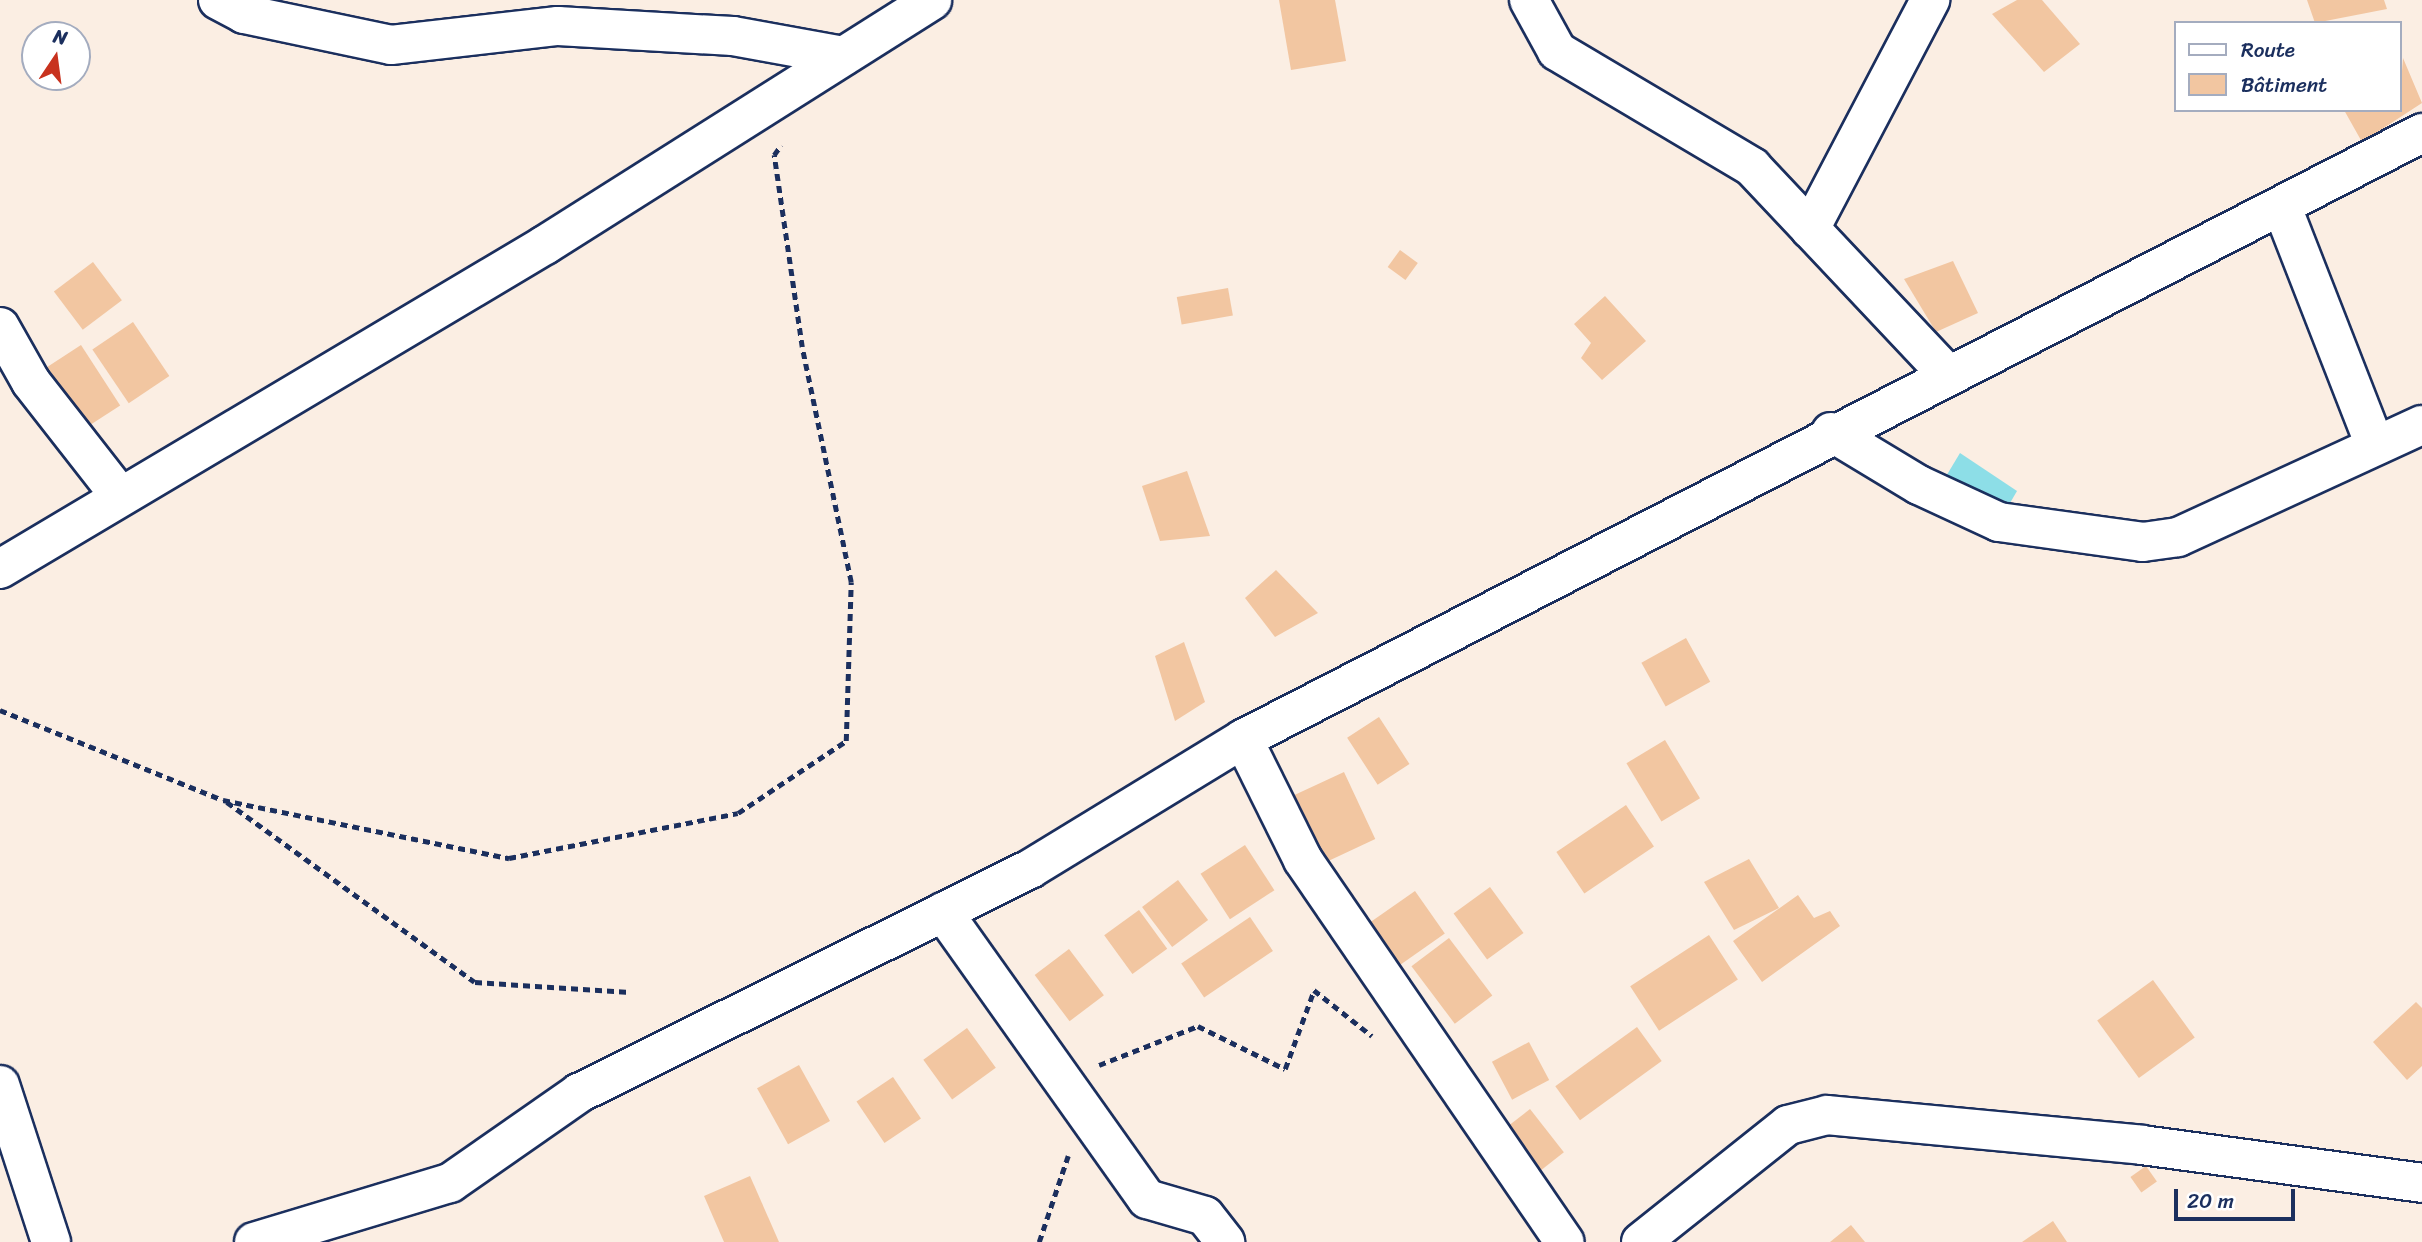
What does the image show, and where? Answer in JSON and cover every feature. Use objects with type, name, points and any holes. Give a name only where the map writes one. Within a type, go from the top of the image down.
[{"type":"street","points":[[218,0],[244,14],[391,45],[558,26],[733,36],[843,55]]},
{"type":"street","points":[[0,569],[545,244],[932,0]]},
{"type":"street","points":[[1529,0],[1558,51],[1752,167],[1946,373]]},
{"type":"street","points":[[1810,229],[1930,0]]},
{"type":"street","points":[[272,1238],[450,1183],[579,1093],[1030,869],[1243,739],[1831,432],[2422,133]]},
{"type":"street","points":[[2282,206],[2375,446]]},
{"type":"street","points":[[0,327],[31,382],[120,496]]},
{"type":"street","points":[[1831,432],[1919,485],[1999,522],[2143,542],[2178,537],[2422,425]]},
{"type":"street","points":[[1243,739],[1303,860],[1565,1242]]},
{"type":"street","points":[[943,912],[1147,1199],[1205,1216],[1225,1242]]},
{"type":"street","points":[[0,1085],[51,1242]]},
{"type":"street","points":[[1641,1242],[1788,1125],[1827,1115],[2142,1145],[2422,1183]]},
{"type":"path","points":[[0,710],[223,800],[509,858],[738,813],[846,741],[851,583],[802,346],[774,155],[790,133]]},
{"type":"path","points":[[223,800],[475,982],[630,992]]},
{"type":"path","points":[[1039,1242],[1097,1066],[1198,1026],[1285,1069],[1314,990],[1379,1041]]},
{"type":"water","points":[[1960,453],[2017,491],[1999,522],[1936,493]]},
{"type":"building","points":[[1279,0],[1335,0],[1346,61],[1291,70]]},
{"type":"building","points":[[2017,0],[2042,0],[2080,44],[2044,72],[1992,14]]},
{"type":"building","points":[[2307,0],[2384,0],[2387,9],[2325,21],[2314,21]]},
{"type":"building","points":[[2403,58],[2422,103],[2362,142],[2345,112],[2401,112]]},
{"type":"building","points":[[1400,250],[1418,263],[1405,280],[1388,267]]},
{"type":"building","points":[[1953,261],[1978,313],[1936,332],[1904,279]]},
{"type":"building","points":[[93,262],[122,300],[83,330],[54,291]]},
{"type":"building","points":[[1228,288],[1233,316],[1182,325],[1177,297]]},
{"type":"building","points":[[1605,296],[1646,341],[1602,380],[1581,358],[1591,343],[1574,324]]},
{"type":"building","points":[[133,322],[169,376],[129,403],[92,349]]},
{"type":"building","points":[[81,345],[120,405],[75,435],[36,374]]},
{"type":"building","points":[[1187,471],[1210,536],[1160,541],[1142,486]]},
{"type":"building","points":[[1276,570],[1318,613],[1275,637],[1245,598]]},
{"type":"building","points":[[1686,638],[1710,682],[1666,706],[1641,663]]},
{"type":"building","points":[[1184,642],[1205,702],[1175,721],[1155,656]]},
{"type":"building","points":[[1379,717],[1409,764],[1378,785],[1347,738]]},
{"type":"building","points":[[1665,740],[1700,798],[1661,821],[1626,763]]},
{"type":"building","points":[[1344,772],[1375,839],[1318,866],[1287,799]]},
{"type":"building","points":[[1626,805],[1654,846],[1584,893],[1556,852]]},
{"type":"building","points":[[1245,845],[1274,890],[1230,919],[1201,874]]},
{"type":"building","points":[[1749,859],[1779,908],[1734,930],[1704,882]]},
{"type":"building","points":[[1178,880],[1208,920],[1172,947],[1142,907]]},
{"type":"building","points":[[1490,887],[1524,933],[1487,960],[1454,913]]},
{"type":"building","points":[[1415,891],[1445,934],[1385,975],[1355,933]]},
{"type":"building","points":[[1798,895],[1814,918],[1830,911],[1840,926],[1762,982],[1733,941]]},
{"type":"building","points":[[1139,910],[1167,949],[1132,974],[1104,935]]},
{"type":"building","points":[[1250,917],[1273,951],[1204,997],[1181,963]]},
{"type":"building","points":[[1709,935],[1738,979],[1659,1031],[1630,986]]},
{"type":"building","points":[[1449,938],[1492,996],[1455,1024],[1411,966]]},
{"type":"building","points":[[1069,949],[1104,995],[1070,1021],[1035,975]]},
{"type":"building","points":[[2153,980],[2195,1037],[2139,1078],[2097,1021]]},
{"type":"building","points":[[2416,1002],[2422,1008],[2422,1066],[2407,1080],[2373,1042]]},
{"type":"building","points":[[1637,1027],[1662,1061],[1580,1120],[1555,1086]]},
{"type":"building","points":[[967,1028],[996,1068],[952,1099],[923,1060]]},
{"type":"building","points":[[1529,1042],[1549,1080],[1512,1100],[1492,1062]]},
{"type":"building","points":[[799,1065],[830,1121],[788,1144],[757,1088]]},
{"type":"building","points":[[893,1077],[921,1118],[884,1143],[857,1102]]},
{"type":"building","points":[[1530,1109],[1564,1152],[1541,1170],[1507,1127]]},
{"type":"building","points":[[2146,1166],[2157,1182],[2141,1192],[2130,1177]]},
{"type":"building","points":[[750,1176],[779,1242],[724,1242],[704,1196]]},
{"type":"building","points":[[2053,1221],[2067,1242],[2022,1242]]},
{"type":"building","points":[[1851,1225],[1865,1242],[1830,1242]]}]
